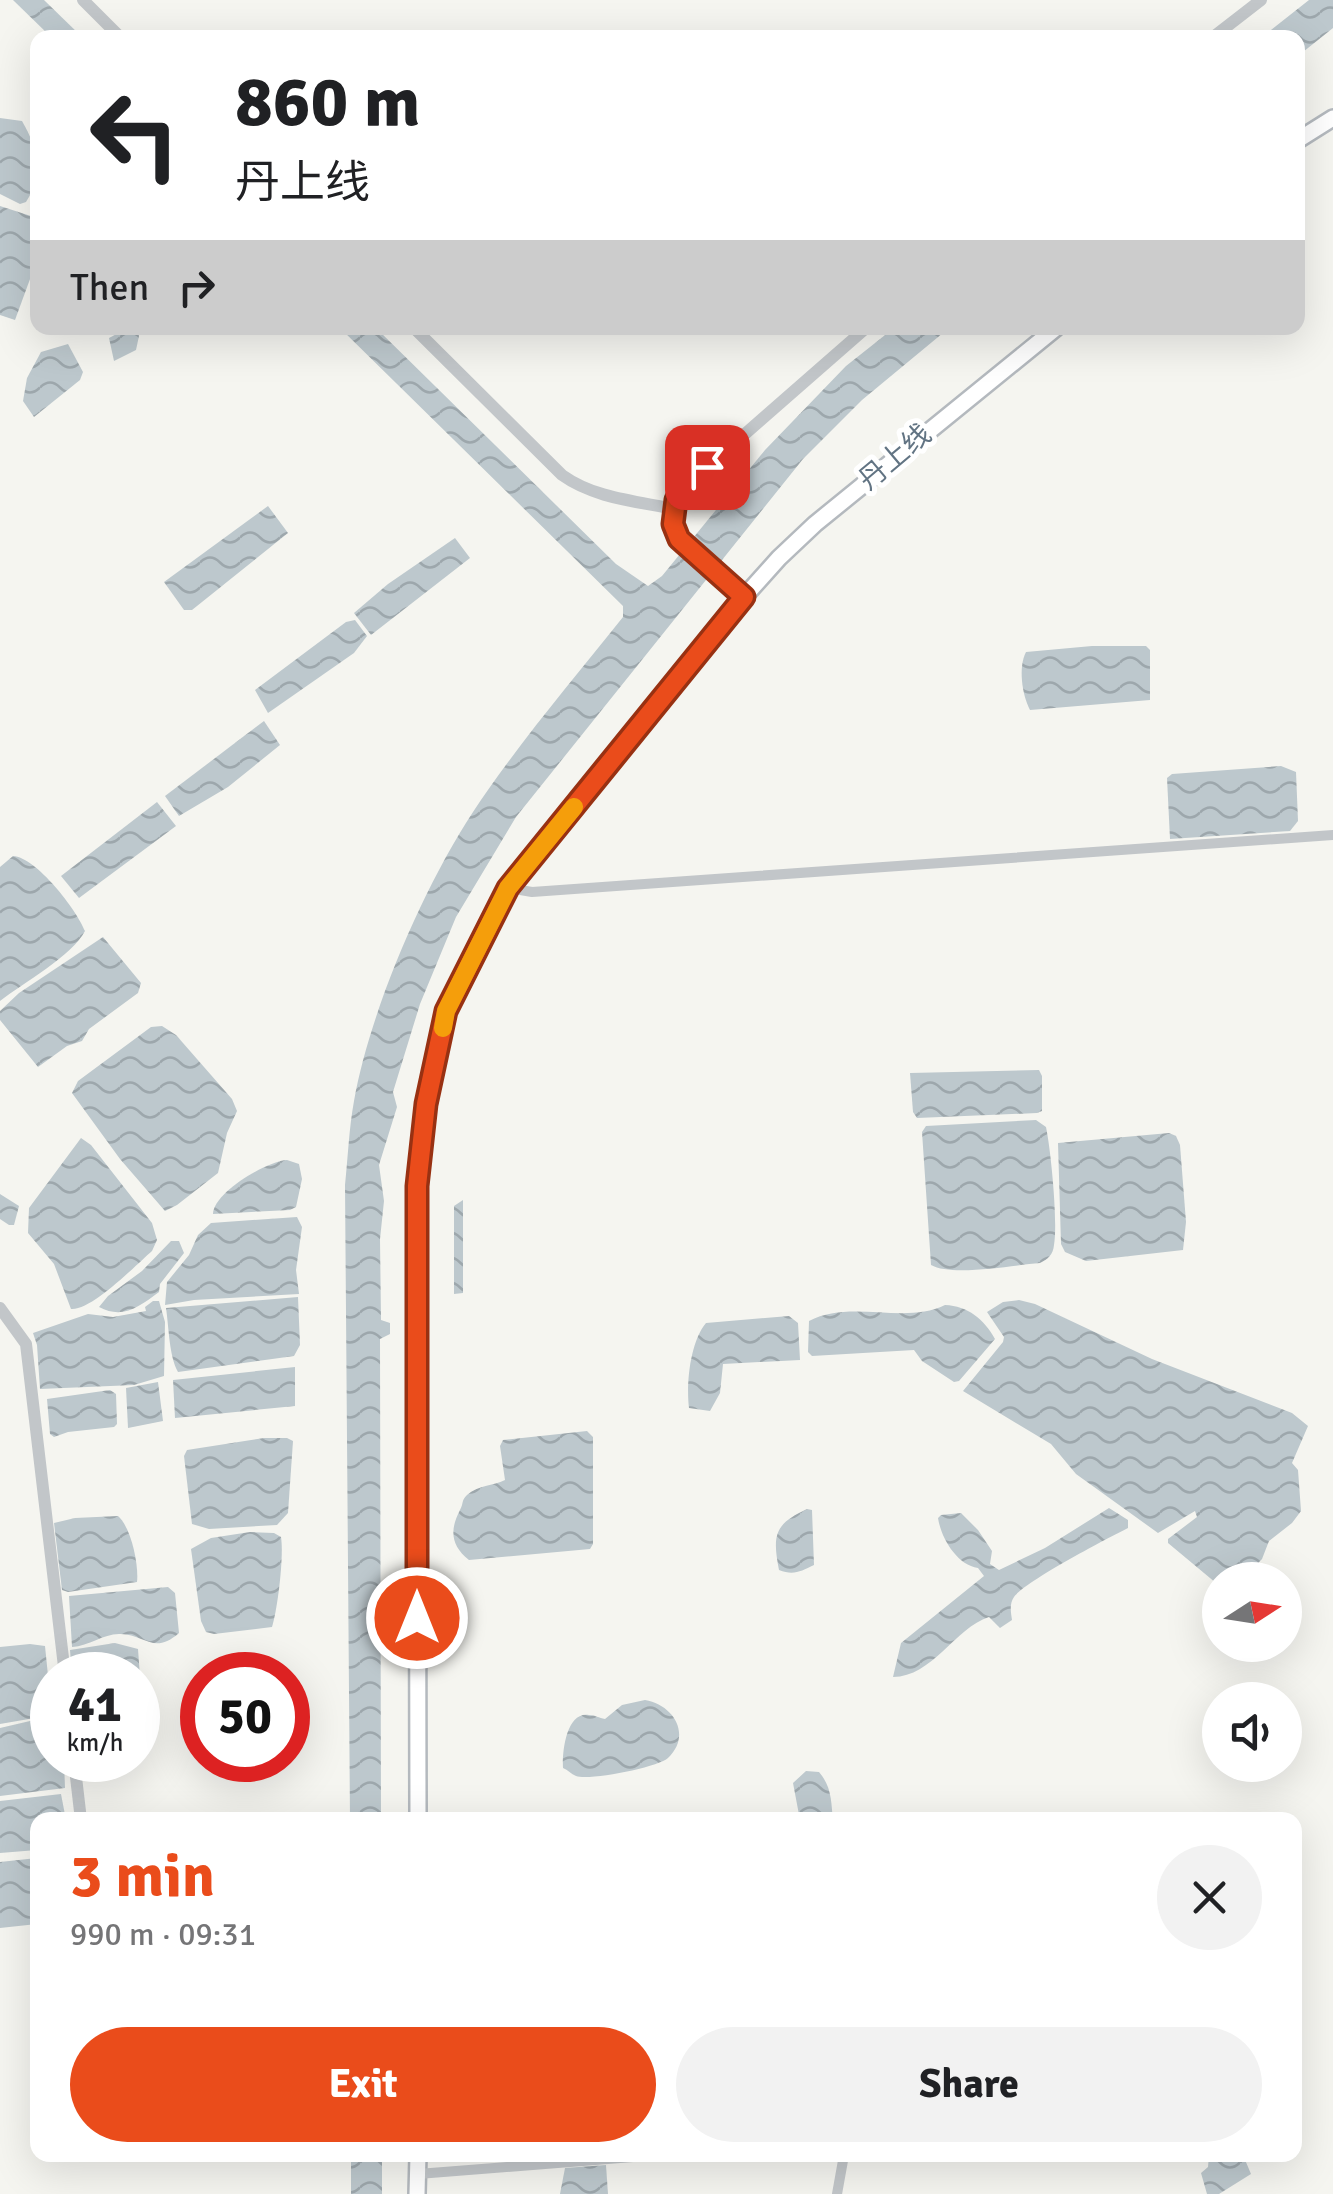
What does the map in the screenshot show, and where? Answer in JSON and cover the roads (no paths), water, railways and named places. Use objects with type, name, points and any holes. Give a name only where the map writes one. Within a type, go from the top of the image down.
[{"type":"main road","points":[[1305,136],[1333,118]]},
{"type":"main road","name":"丹上线","points":[[418,1812],[416,1284],[420,1146],[446,1011],[508,888],[744,597],[815,524],[1047,335]]},
{"type":"main road","points":[[418,2162],[418,2194]]},
{"type":"street","points":[[83,0],[113,30]]},
{"type":"street","points":[[1222,30],[1261,0]]},
{"type":"street","points":[[421,335],[562,476],[579,488],[674,509]]},
{"type":"street","points":[[744,597],[682,542],[673,524],[681,490],[858,335]]},
{"type":"street","points":[[508,888],[532,892],[1333,835]]},
{"type":"street","points":[[0,1308],[26,1344],[62,1652]]},
{"type":"street","points":[[77,1782],[80,1812]]},
{"type":"street","points":[[418,2174],[570,2162]]},
{"type":"street","points":[[837,2194],[843,2162]]},
{"type":"water","points":[[13,0],[44,0],[75,30],[44,30]]},
{"type":"water","points":[[1309,0],[1333,0],[1333,28],[1305,50],[1305,30],[1271,30]]},
{"type":"water","points":[[0,118],[22,121],[30,137],[30,195],[20,204],[0,194]]},
{"type":"water","points":[[0,206],[30,216],[30,279],[15,320],[0,315]]},
{"type":"water","points":[[347,335],[383,335],[616,564],[648,586],[662,576],[765,450],[846,366],[885,335],[941,335],[862,400],[803,459],[516,817],[456,917],[420,1004],[393,1092],[397,1107],[379,1165],[384,1201],[380,1239],[381,1320],[390,1323],[390,1334],[380,1339],[381,1812],[350,1812],[345,1185],[354,1101],[372,1029],[401,951],[454,843],[490,787],[623,617],[623,606]]},
{"type":"water","points":[[139,336],[136,350],[114,361],[109,338]]},
{"type":"water","points":[[68,344],[83,372],[80,380],[34,417],[23,401],[27,378],[41,352]]},
{"type":"water","points":[[268,506],[288,533],[192,610],[184,610],[164,582]]},
{"type":"water","points":[[455,538],[470,558],[371,635],[354,613],[388,584]]},
{"type":"water","points":[[355,620],[367,636],[354,653],[268,713],[255,690],[346,622]]},
{"type":"water","points":[[1146,646],[1150,650],[1150,700],[1030,710],[1022,681],[1026,652]]},
{"type":"water","points":[[264,721],[280,745],[228,787],[179,816],[165,796]]},
{"type":"water","points":[[1281,766],[1296,772],[1298,821],[1290,831],[1170,839],[1167,778],[1172,774]]},
{"type":"water","points":[[157,802],[176,826],[79,898],[61,876]]},
{"type":"water","points":[[13,856],[44,875],[65,898],[85,931],[59,959],[0,1001],[0,867]]},
{"type":"water","points":[[103,937],[141,983],[138,993],[89,1029],[82,1041],[67,1046],[38,1067],[0,1020],[0,1011],[19,993]]},
{"type":"water","points":[[162,1026],[176,1035],[232,1099],[237,1111],[227,1133],[218,1173],[165,1211],[120,1159],[72,1093],[78,1081],[151,1027]]},
{"type":"water","points":[[1039,1070],[1042,1111],[1037,1113],[917,1118],[913,1112],[910,1073]]},
{"type":"water","points":[[1036,1120],[1046,1127],[1050,1152],[1055,1220],[1051,1254],[1040,1263],[984,1269],[953,1270],[931,1265],[922,1132],[926,1126]]},
{"type":"water","points":[[1169,1133],[1176,1136],[1180,1145],[1186,1222],[1183,1250],[1086,1261],[1065,1252],[1061,1244],[1058,1143]]},
{"type":"water","points":[[81,1138],[91,1145],[152,1223],[157,1240],[152,1251],[113,1286],[90,1303],[71,1309],[54,1264],[28,1233],[29,1208]]},
{"type":"water","points":[[287,1160],[299,1164],[302,1179],[296,1207],[213,1214],[231,1188],[267,1166]]},
{"type":"water","points":[[0,1194],[19,1206],[14,1225],[0,1219]]},
{"type":"water","points":[[463,1200],[463,1293],[454,1294],[454,1206]]},
{"type":"water","points":[[297,1217],[302,1227],[296,1270],[299,1294],[165,1305],[167,1282],[189,1255],[198,1235],[211,1223]]},
{"type":"water","points":[[171,1241],[179,1241],[184,1253],[160,1284],[159,1292],[124,1312],[99,1307],[142,1271]]},
{"type":"water","points":[[298,1297],[300,1345],[294,1356],[178,1372],[166,1308]]},
{"type":"water","points":[[159,1301],[165,1322],[164,1376],[134,1385],[40,1389],[33,1333],[88,1314],[113,1317],[146,1311],[145,1307]]},
{"type":"water","points":[[1003,1302],[1035,1304],[1152,1359],[1292,1413],[1308,1426],[1292,1463],[1298,1470],[1301,1511],[1269,1541],[1259,1562],[1202,1562],[1202,1571],[1168,1543],[1197,1517],[1195,1511],[1158,1533],[1076,1474],[1051,1444],[963,1391],[1003,1342],[1004,1337],[987,1312]]},
{"type":"water","points":[[945,1305],[974,1315],[995,1339],[959,1381],[954,1382],[922,1361],[914,1350],[812,1356],[808,1352],[809,1321],[825,1315],[913,1313]]},
{"type":"water","points":[[789,1316],[798,1323],[800,1360],[723,1364],[720,1393],[710,1411],[689,1408],[690,1364],[706,1323]]},
{"type":"water","points":[[295,1367],[295,1406],[175,1418],[173,1380]]},
{"type":"water","points":[[158,1382],[163,1421],[128,1428],[126,1388]]},
{"type":"water","points":[[110,1390],[116,1394],[114,1427],[54,1437],[50,1434],[47,1399]]},
{"type":"water","points":[[587,1431],[593,1437],[590,1549],[469,1560],[458,1549],[453,1530],[463,1500],[476,1489],[505,1480],[500,1446],[503,1440]]},
{"type":"water","points":[[264,1438],[293,1441],[288,1513],[277,1525],[209,1529],[192,1524],[184,1456],[187,1450]]},
{"type":"water","points":[[1109,1508],[1128,1520],[1128,1528],[1021,1590],[1011,1603],[1012,1620],[1000,1628],[989,1617],[965,1631],[920,1669],[893,1677],[901,1643],[984,1576],[978,1568],[963,1562],[946,1542],[938,1518],[941,1515],[961,1513],[992,1551],[990,1564],[999,1570],[1045,1548]]},
{"type":"water","points":[[812,1510],[814,1565],[793,1573],[779,1570],[778,1532],[788,1520]]},
{"type":"water","points":[[118,1516],[133,1547],[137,1582],[62,1590],[54,1523]]},
{"type":"water","points":[[250,1532],[281,1537],[280,1581],[272,1627],[206,1632],[191,1549],[211,1538]]},
{"type":"water","points":[[168,1587],[175,1593],[179,1633],[170,1640],[155,1643],[119,1634],[72,1647],[69,1596]]},
{"type":"water","points":[[115,1643],[138,1652],[70,1652]]},
{"type":"water","points":[[45,1646],[46,1652],[30,1652],[30,1719],[0,1724],[0,1647]]},
{"type":"water","points":[[645,1700],[664,1708],[676,1722],[679,1740],[668,1758],[638,1769],[595,1777],[576,1776],[563,1768],[567,1734],[575,1719],[589,1715],[605,1719],[622,1705]]},
{"type":"water","points":[[30,1721],[30,1782],[65,1782],[65,1788],[0,1796],[0,1728]]},
{"type":"water","points":[[806,1771],[819,1772],[830,1795],[832,1812],[798,1812],[793,1783]]},
{"type":"water","points":[[61,1794],[64,1812],[30,1812],[30,1851],[0,1853],[0,1801]]},
{"type":"water","points":[[30,1859],[30,1925],[0,1928],[0,1862]]},
{"type":"water","points":[[351,2162],[382,2162],[382,2194],[351,2194]]},
{"type":"water","points":[[1208,2162],[1246,2162],[1251,2174],[1219,2194],[1207,2194],[1201,2173]]},
{"type":"water","points":[[606,2165],[608,2194],[560,2194],[565,2168]]}]
